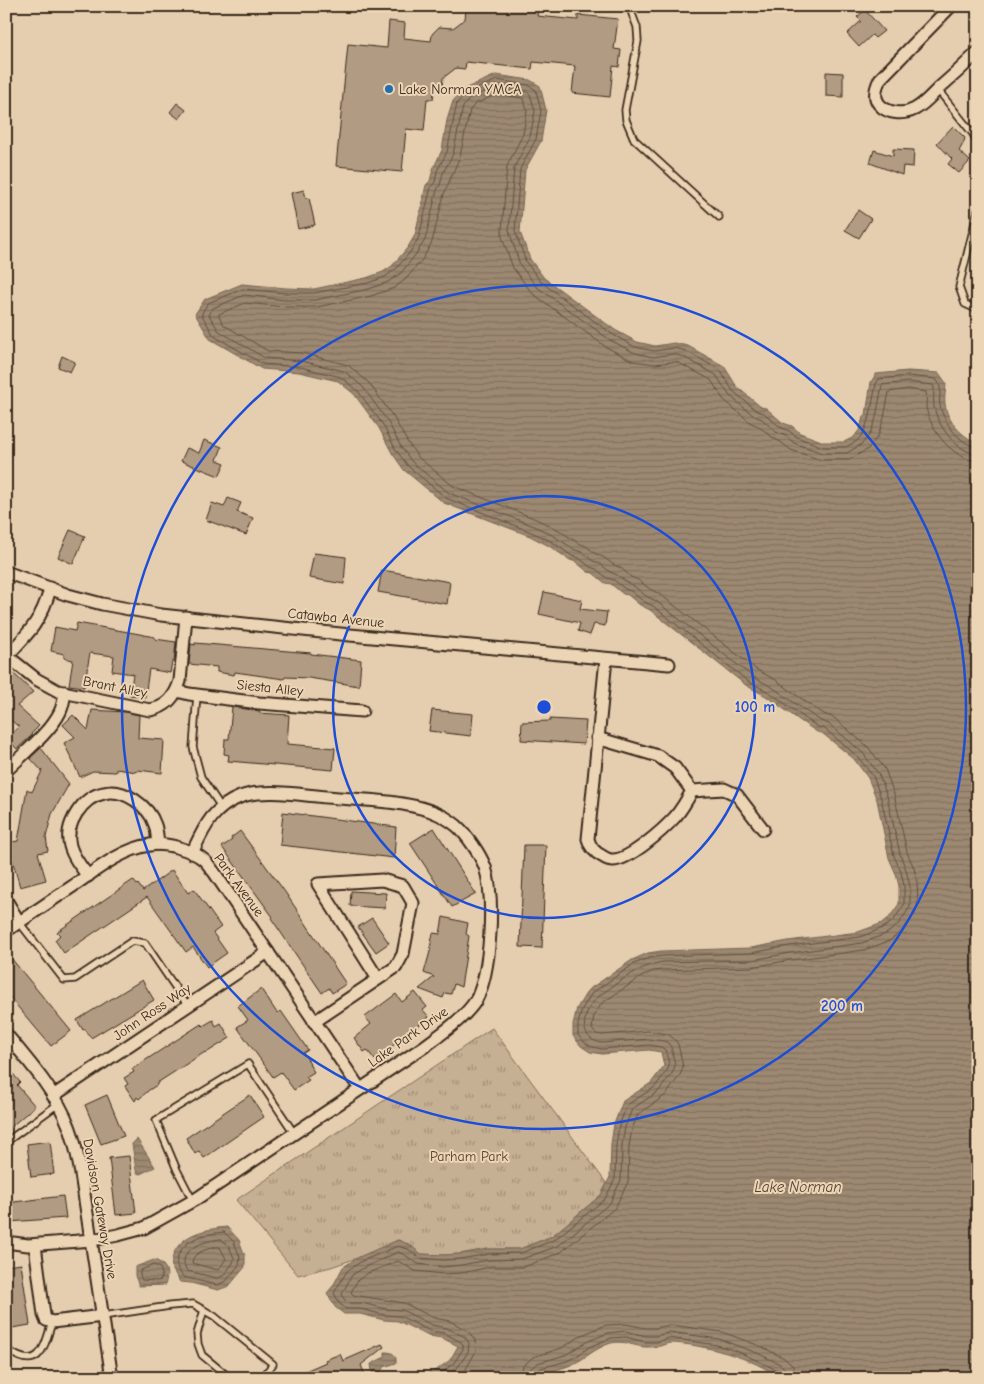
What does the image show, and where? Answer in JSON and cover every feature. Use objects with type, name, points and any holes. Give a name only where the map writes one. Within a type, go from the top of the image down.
[{"type":"street","points":[[952,6],[880,79],[876,86],[875,96],[878,104],[888,111],[901,113],[914,110],[978,52]]},
{"type":"street","name":"Catawba Avenue","points":[[6,572],[50,589],[102,604],[161,615],[350,635],[669,664]]},
{"type":"street","points":[[7,656],[39,620],[47,603],[50,589]]},
{"type":"street","points":[[177,691],[180,681],[186,617]]},
{"type":"street","name":"Brant Alley","points":[[7,656],[36,679],[58,691],[150,710],[157,709],[169,702],[177,691]]},
{"type":"street","points":[[606,659],[588,839],[590,847],[604,858],[613,860],[623,858],[642,847],[664,829],[676,816],[692,791]]},
{"type":"street","name":"Siesta Alley","points":[[177,691],[259,703],[362,711]]},
{"type":"street","points":[[6,771],[51,725],[60,713],[65,692]]},
{"type":"street","points":[[597,738],[658,756],[675,768],[692,791]]},
{"type":"street","points":[[692,791],[724,789],[737,794],[763,829]]},
{"type":"street","points":[[88,876],[70,847],[68,835],[72,822],[79,810],[90,799],[104,793],[118,793],[132,798],[146,809],[155,825],[158,844]]},
{"type":"street","name":"Lake Park Drive","points":[[6,1242],[28,1246],[92,1240],[144,1228],[193,1200],[442,1034],[475,1002],[481,988],[491,925],[491,896],[485,866],[474,848],[456,826],[432,811],[396,803],[264,793],[240,797],[222,807],[208,821],[192,853]]},
{"type":"street","name":"Park Avenue","points":[[6,931],[125,852],[158,844],[192,853],[205,860],[214,872],[360,1089]]},
{"type":"street","points":[[314,1022],[378,980],[396,967],[403,954],[413,903],[403,886],[382,880],[318,884],[378,980]]},
{"type":"street","points":[[6,900],[19,922]]},
{"type":"street","name":"John Ross Way","points":[[55,1100],[268,952]]},
{"type":"street","name":"Davidson Gateway Drive","points":[[7,1037],[39,1076],[70,1127],[75,1144],[92,1240],[112,1378]]},
{"type":"street","points":[[35,1245],[46,1320],[52,1322],[103,1316]]},
{"type":"lane","points":[[629,6],[637,28],[638,41],[625,110],[630,132],[634,139],[719,217]]},
{"type":"lane","points":[[938,90],[978,143]]},
{"type":"lane","points":[[978,210],[959,287],[966,304],[978,310]]},
{"type":"lane","points":[[197,695],[193,747],[201,777],[222,807]]},
{"type":"lane","points":[[19,922],[64,980],[75,979],[132,941],[144,943],[188,1006]]},
{"type":"lane","points":[[193,1200],[177,1170],[156,1120],[248,1064],[294,1133]]},
{"type":"lane","points":[[6,1142],[55,1100]]},
{"type":"lane","points":[[103,1316],[193,1304],[214,1316],[272,1364],[262,1378]]},
{"type":"lane","points":[[204,1310],[197,1334],[202,1355],[230,1378]]},
{"type":"lane","points":[[6,1349],[21,1358],[32,1358],[41,1353],[52,1322]]},
{"type":"green space","name":"Parham Park","points":[[492,1028],[607,1184],[601,1195],[552,1236],[520,1249],[488,1249],[443,1255],[421,1254],[410,1245],[398,1240],[360,1257],[331,1267],[298,1275],[236,1200]]},
{"type":"water","name":"Lake Norman","points":[[496,75],[530,80],[540,86],[546,110],[541,141],[525,170],[520,232],[530,259],[544,278],[615,330],[637,342],[655,346],[674,343],[688,346],[724,366],[737,387],[761,407],[766,408],[783,423],[792,426],[800,433],[824,442],[844,442],[854,437],[860,429],[863,417],[866,415],[871,382],[876,374],[908,371],[939,373],[946,383],[946,410],[952,422],[961,433],[978,443],[978,1378],[779,1378],[757,1364],[712,1349],[671,1343],[645,1347],[620,1342],[605,1345],[571,1365],[535,1378],[420,1378],[438,1369],[450,1360],[458,1346],[442,1338],[429,1336],[398,1321],[384,1320],[360,1314],[344,1314],[335,1307],[327,1293],[343,1267],[359,1257],[398,1240],[410,1245],[421,1254],[443,1255],[488,1249],[520,1249],[552,1236],[601,1195],[610,1177],[614,1124],[623,1101],[651,1083],[664,1066],[661,1052],[649,1050],[602,1054],[590,1052],[581,1046],[573,1036],[573,1024],[577,1008],[588,990],[632,960],[648,953],[661,951],[751,948],[858,932],[880,924],[889,918],[899,904],[899,886],[889,858],[877,800],[868,778],[854,759],[822,733],[817,732],[766,696],[747,686],[650,610],[640,605],[628,595],[623,594],[611,584],[605,583],[593,573],[588,572],[576,562],[530,536],[444,503],[404,470],[392,453],[379,428],[354,394],[338,381],[299,372],[262,369],[210,339],[195,314],[205,299],[242,284],[314,289],[366,278],[383,272],[392,266],[408,247],[415,235],[426,185],[430,181],[433,169],[442,150],[447,120],[453,101],[464,89]]},
{"type":"water","points":[[137,1139],[155,1167],[140,1174],[136,1170],[132,1144]]},
{"type":"water","points":[[227,1227],[239,1240],[245,1256],[245,1267],[229,1286],[218,1290],[180,1282],[172,1268],[173,1255],[178,1246],[196,1233]]},
{"type":"water","points":[[154,1260],[162,1264],[166,1270],[165,1285],[139,1286],[135,1276],[135,1267]]},
{"type":"water","points":[[385,1352],[394,1354],[396,1363],[384,1367],[381,1375],[373,1378],[371,1364],[385,1357]]},
{"type":"building","name":"Lake Norman YMCA","points":[[472,6],[499,6],[538,10],[537,16],[578,20],[578,15],[618,19],[614,49],[621,50],[619,67],[613,66],[610,97],[572,93],[575,66],[533,62],[532,69],[466,62],[465,69],[456,68],[443,78],[442,86],[435,86],[433,99],[427,99],[424,131],[406,129],[402,172],[336,166],[348,44],[387,48],[389,21],[405,23],[404,38],[431,41],[432,34],[439,27],[453,28],[465,19],[466,9],[471,10]]},
{"type":"building","points":[[865,10],[884,31],[875,38],[872,35],[859,47],[847,34],[861,21],[857,17]]},
{"type":"building","points":[[826,72],[843,73],[843,97],[826,96]]},
{"type":"building","points":[[177,103],[186,110],[179,119],[170,112]]},
{"type":"building","points":[[953,126],[965,138],[959,151],[970,161],[959,173],[948,164],[952,159],[937,143]]},
{"type":"building","points":[[893,149],[914,150],[913,167],[903,166],[902,175],[870,163],[874,150],[893,156]]},
{"type":"building","points":[[304,190],[306,198],[309,198],[315,225],[298,229],[291,193]]},
{"type":"building","points":[[858,210],[871,219],[859,238],[845,230]]},
{"type":"building","points":[[62,356],[75,362],[70,372],[58,367]]},
{"type":"building","points":[[204,440],[222,447],[217,460],[225,463],[219,476],[181,461],[187,448],[199,453]]},
{"type":"building","points":[[228,498],[241,503],[237,512],[253,518],[246,535],[206,520],[212,503],[224,507]]},
{"type":"building","points":[[70,530],[85,536],[73,564],[58,557]]},
{"type":"building","points":[[314,553],[346,557],[344,584],[309,578]]},
{"type":"building","points":[[382,570],[450,582],[447,604],[378,592]]},
{"type":"building","points":[[544,592],[582,600],[580,609],[607,612],[605,626],[594,624],[590,635],[578,631],[580,623],[539,614]]},
{"type":"building","points":[[77,623],[176,642],[174,662],[172,662],[170,673],[149,669],[145,697],[130,695],[133,674],[112,671],[114,656],[90,653],[84,687],[69,685],[73,660],[64,658],[64,654],[51,651],[55,627],[75,631]]},
{"type":"building","points":[[195,643],[311,653],[361,660],[359,686],[309,678],[285,677],[284,679],[235,672],[234,675],[217,672],[217,667],[189,664],[191,644],[195,645]]},
{"type":"building","points":[[13,673],[33,692],[17,706],[39,726],[31,734],[32,736],[17,749],[6,738],[19,727],[6,716],[6,680]]},
{"type":"building","points":[[232,707],[260,711],[259,713],[289,715],[287,744],[335,748],[333,770],[228,761],[229,755],[224,754],[225,739],[229,739]]},
{"type":"building","points":[[92,710],[125,712],[139,715],[138,738],[164,740],[162,773],[116,769],[116,772],[93,771],[80,777],[64,743],[75,737],[63,725],[73,715],[88,730]]},
{"type":"building","points":[[432,710],[473,714],[471,736],[429,731]]},
{"type":"building","points":[[550,719],[586,721],[584,744],[521,740],[522,722],[550,721]]},
{"type":"building","points":[[41,748],[69,784],[52,814],[46,837],[48,851],[38,853],[46,880],[20,887],[12,859],[9,859],[6,843],[18,841],[27,789],[32,792],[42,771],[30,758]]},
{"type":"building","points":[[283,812],[396,827],[394,858],[280,845]]},
{"type":"building","points":[[434,828],[476,894],[452,907],[410,843]]},
{"type":"building","points":[[240,831],[285,892],[346,984],[332,993],[329,988],[322,993],[271,918],[273,917],[222,847]]},
{"type":"building","points":[[524,845],[546,845],[542,948],[520,947]]},
{"type":"building","points":[[172,870],[188,893],[194,889],[221,927],[213,933],[227,953],[207,967],[193,947],[186,952],[147,897],[64,953],[55,940],[60,935],[57,932],[133,880],[143,891]]},
{"type":"building","points":[[351,891],[386,893],[385,908],[350,906]]},
{"type":"building","points":[[443,917],[468,923],[466,934],[469,936],[461,987],[454,984],[451,994],[445,993],[443,998],[419,989],[434,977],[424,973],[433,933],[440,934]]},
{"type":"building","points":[[372,918],[389,943],[376,952],[358,927]]},
{"type":"building","points":[[6,952],[71,1031],[51,1046],[6,993]]},
{"type":"building","points":[[142,980],[154,1000],[91,1038],[85,1029],[83,1030],[77,1020]]},
{"type":"building","points":[[261,989],[277,1013],[281,1011],[308,1050],[303,1053],[314,1072],[306,1077],[309,1080],[294,1090],[281,1072],[273,1077],[237,1027],[248,1020],[238,1006]]},
{"type":"building","points":[[415,992],[427,1007],[423,1010],[429,1017],[375,1060],[367,1050],[364,1052],[354,1038],[371,1024],[365,1017],[396,994],[402,1002]]},
{"type":"building","points":[[213,1020],[216,1026],[221,1023],[230,1038],[157,1083],[139,1099],[137,1097],[135,1101],[125,1086],[128,1084],[124,1078],[134,1072],[132,1069],[201,1024],[203,1026]]},
{"type":"building","points":[[6,1066],[20,1082],[17,1085],[35,1106],[6,1131]]},
{"type":"building","points":[[107,1095],[124,1136],[101,1144],[85,1105]]},
{"type":"building","points":[[250,1095],[264,1117],[204,1158],[199,1151],[195,1154],[186,1138]]},
{"type":"building","points":[[50,1141],[54,1174],[31,1177],[27,1144]]},
{"type":"building","points":[[129,1156],[136,1213],[116,1215],[109,1158]]},
{"type":"building","points":[[63,1196],[66,1218],[8,1222],[6,1203]]},
{"type":"building","points":[[21,1264],[30,1325],[6,1329],[6,1266]]},
{"type":"building","points":[[382,1344],[384,1347],[361,1365],[366,1378],[289,1378],[340,1354],[343,1361]]},
{"type":"place","name":"Lake Norman YMCA","points":[[389,89]]}]
